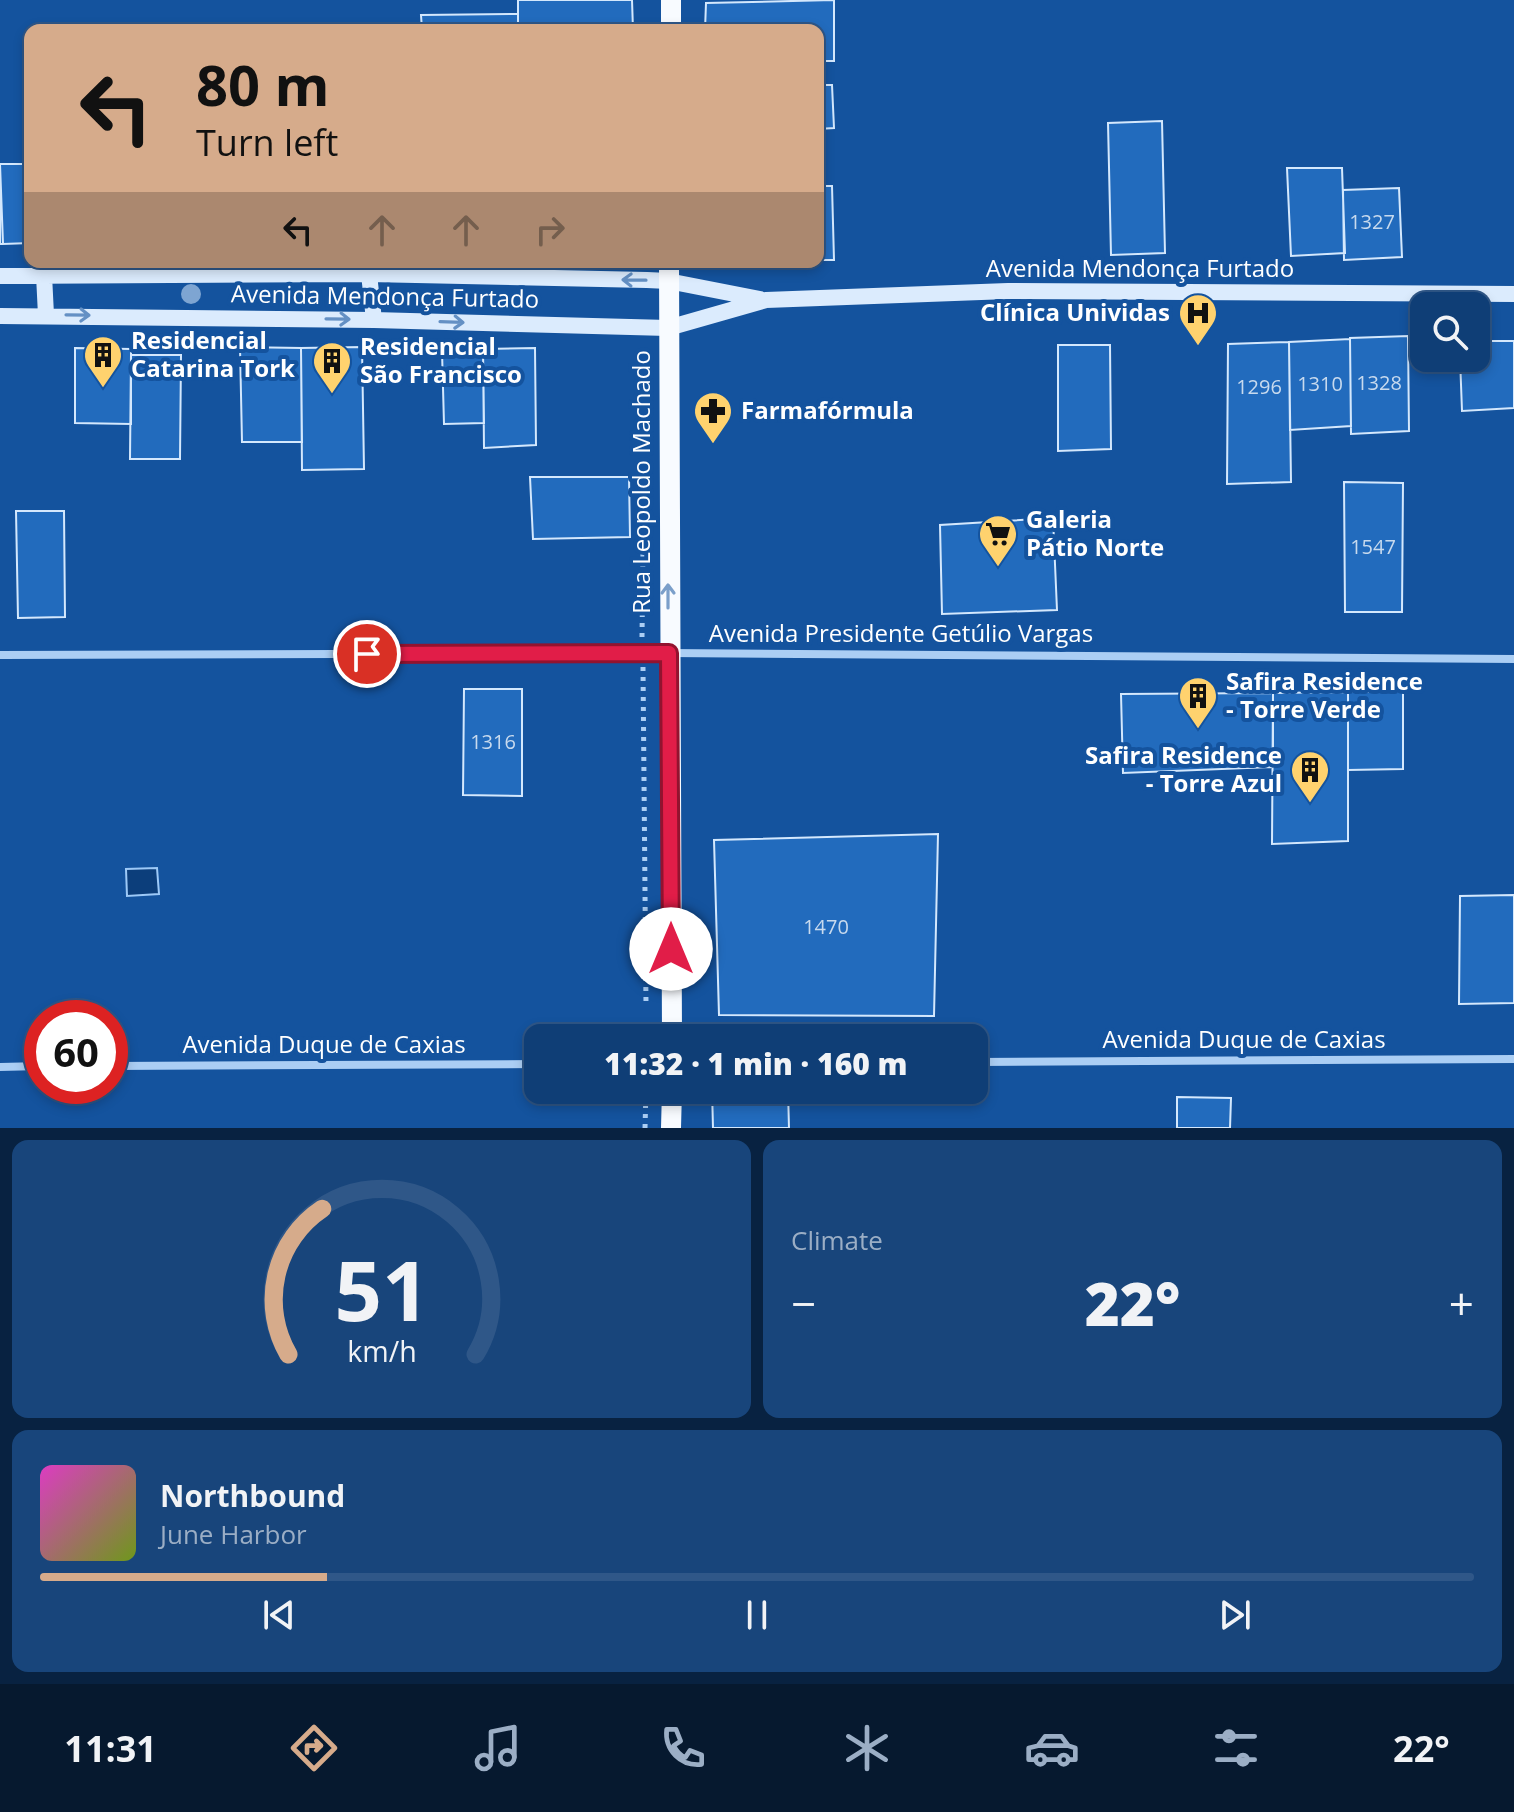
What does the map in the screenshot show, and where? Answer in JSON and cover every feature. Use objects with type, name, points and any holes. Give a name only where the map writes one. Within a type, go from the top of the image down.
[{"type":"main road","points":[[671,0],[671,24]]},
{"type":"main road","name":"Rua Leopoldo Machado","points":[[668,271],[672,1024]]},
{"type":"main road","points":[[671,1128],[672,1104]]},
{"type":"street","name":"Avenida Mendonça Furtado","points":[[0,276],[668,271],[766,300]]},
{"type":"street","points":[[369,274],[374,320]]},
{"type":"street","points":[[44,275],[46,315]]},
{"type":"street","name":"Avenida Mendonça Furtado","points":[[0,316],[374,320],[668,328],[766,300],[1008,291],[1514,294]]},
{"type":"street","name":"Avenida Presidente Getúlio Vargas","points":[[0,655],[669,653],[1514,659]]},
{"type":"street","name":"Avenida Duque de Caxias","points":[[988,1062],[1514,1059]]},
{"type":"street","name":"Avenida Duque de Caxias","points":[[128,1066],[524,1064]]},
{"type":"street","points":[[0,1067],[24,1066]]},
{"type":"path","points":[[645,1128],[646,1104]]},
{"type":"water","points":[[157,868],[159,894],[127,896],[126,869]]},
{"type":"building","points":[[518,0],[632,0],[633,24],[518,24]]},
{"type":"building","points":[[834,0],[834,61],[824,61],[824,24],[705,24],[706,3]]},
{"type":"building","points":[[518,14],[518,24],[422,24],[421,15]]},
{"type":"building","points":[[824,85],[832,85],[834,128],[824,129]]},
{"type":"building","points":[[1162,121],[1165,253],[1111,255],[1108,123]]},
{"type":"building","points":[[0,164],[24,164],[24,243],[3,244]]},
{"type":"building","points":[[1287,168],[1342,168],[1345,253],[1291,256]]},
{"type":"building","points":[[0,169],[3,244],[0,244]]},
{"type":"building","points":[[824,186],[832,186],[834,260],[824,260]]},
{"type":"building","points":[[1399,188],[1402,257],[1344,260],[1343,190]]},
{"type":"building","points":[[1408,336],[1409,431],[1351,434],[1350,338]]},
{"type":"building","points":[[1350,339],[1351,426],[1290,430],[1289,342]]},
{"type":"building","points":[[1490,341],[1514,341],[1514,408],[1462,411],[1461,372],[1490,372]]},
{"type":"building","points":[[1289,342],[1291,482],[1227,484],[1228,344]]},
{"type":"building","points":[[1058,345],[1110,345],[1111,449],[1058,451]]},
{"type":"building","points":[[240,347],[301,348],[302,442],[242,442]]},
{"type":"building","name":"Residencial São Francisco","points":[[362,347],[364,469],[302,470],[301,348]]},
{"type":"building","name":"Residencial Catarina Tork","points":[[75,348],[131,349],[131,424],[75,423]]},
{"type":"building","points":[[535,348],[536,445],[484,448],[483,349]]},
{"type":"building","points":[[483,349],[484,423],[444,424],[442,351]]},
{"type":"building","points":[[131,355],[181,355],[180,459],[130,459]]},
{"type":"building","points":[[530,477],[629,477],[630,537],[533,539]]},
{"type":"building","points":[[1344,482],[1403,483],[1402,612],[1345,612]]},
{"type":"building","points":[[16,511],[64,511],[65,617],[18,618]]},
{"type":"building","name":"Galeria Pátio Norte","points":[[1053,518],[1057,610],[942,614],[940,525]]},
{"type":"building","points":[[464,689],[522,689],[522,796],[463,795]]},
{"type":"building","points":[[1403,691],[1403,769],[1348,770],[1348,692]]},
{"type":"building","name":"Safira Residence - Torre Azul","points":[[1348,692],[1348,841],[1272,844],[1273,693]]},
{"type":"building","name":"Safira Residence - Torre Verde","points":[[1273,693],[1273,767],[1123,773],[1121,694]]},
{"type":"building","points":[[938,834],[934,1016],[719,1015],[714,840]]},
{"type":"building","points":[[1514,895],[1514,1003],[1459,1004],[1460,896]]},
{"type":"building","points":[[1177,1097],[1231,1098],[1230,1128],[1177,1128]]},
{"type":"building","points":[[712,1104],[788,1104],[789,1128],[713,1128]]},
{"type":"place","name":"Clínica Unividas","points":[[1198,347]]},
{"type":"place","name":"Residencial Catarina Tork","points":[[103,389]]},
{"type":"place","name":"Residencial São Francisco","points":[[332,395]]},
{"type":"place","name":"Farmafórmula","points":[[713,445]]},
{"type":"place","name":"Galeria Pátio Norte","points":[[998,568]]},
{"type":"place","name":"Safira Residence - Torre Verde","points":[[1198,730]]},
{"type":"place","name":"Safira Residence - Torre Azul","points":[[1310,804]]},
{"type":"route","points":[[367,654],[669,653],[671,949]]}]
